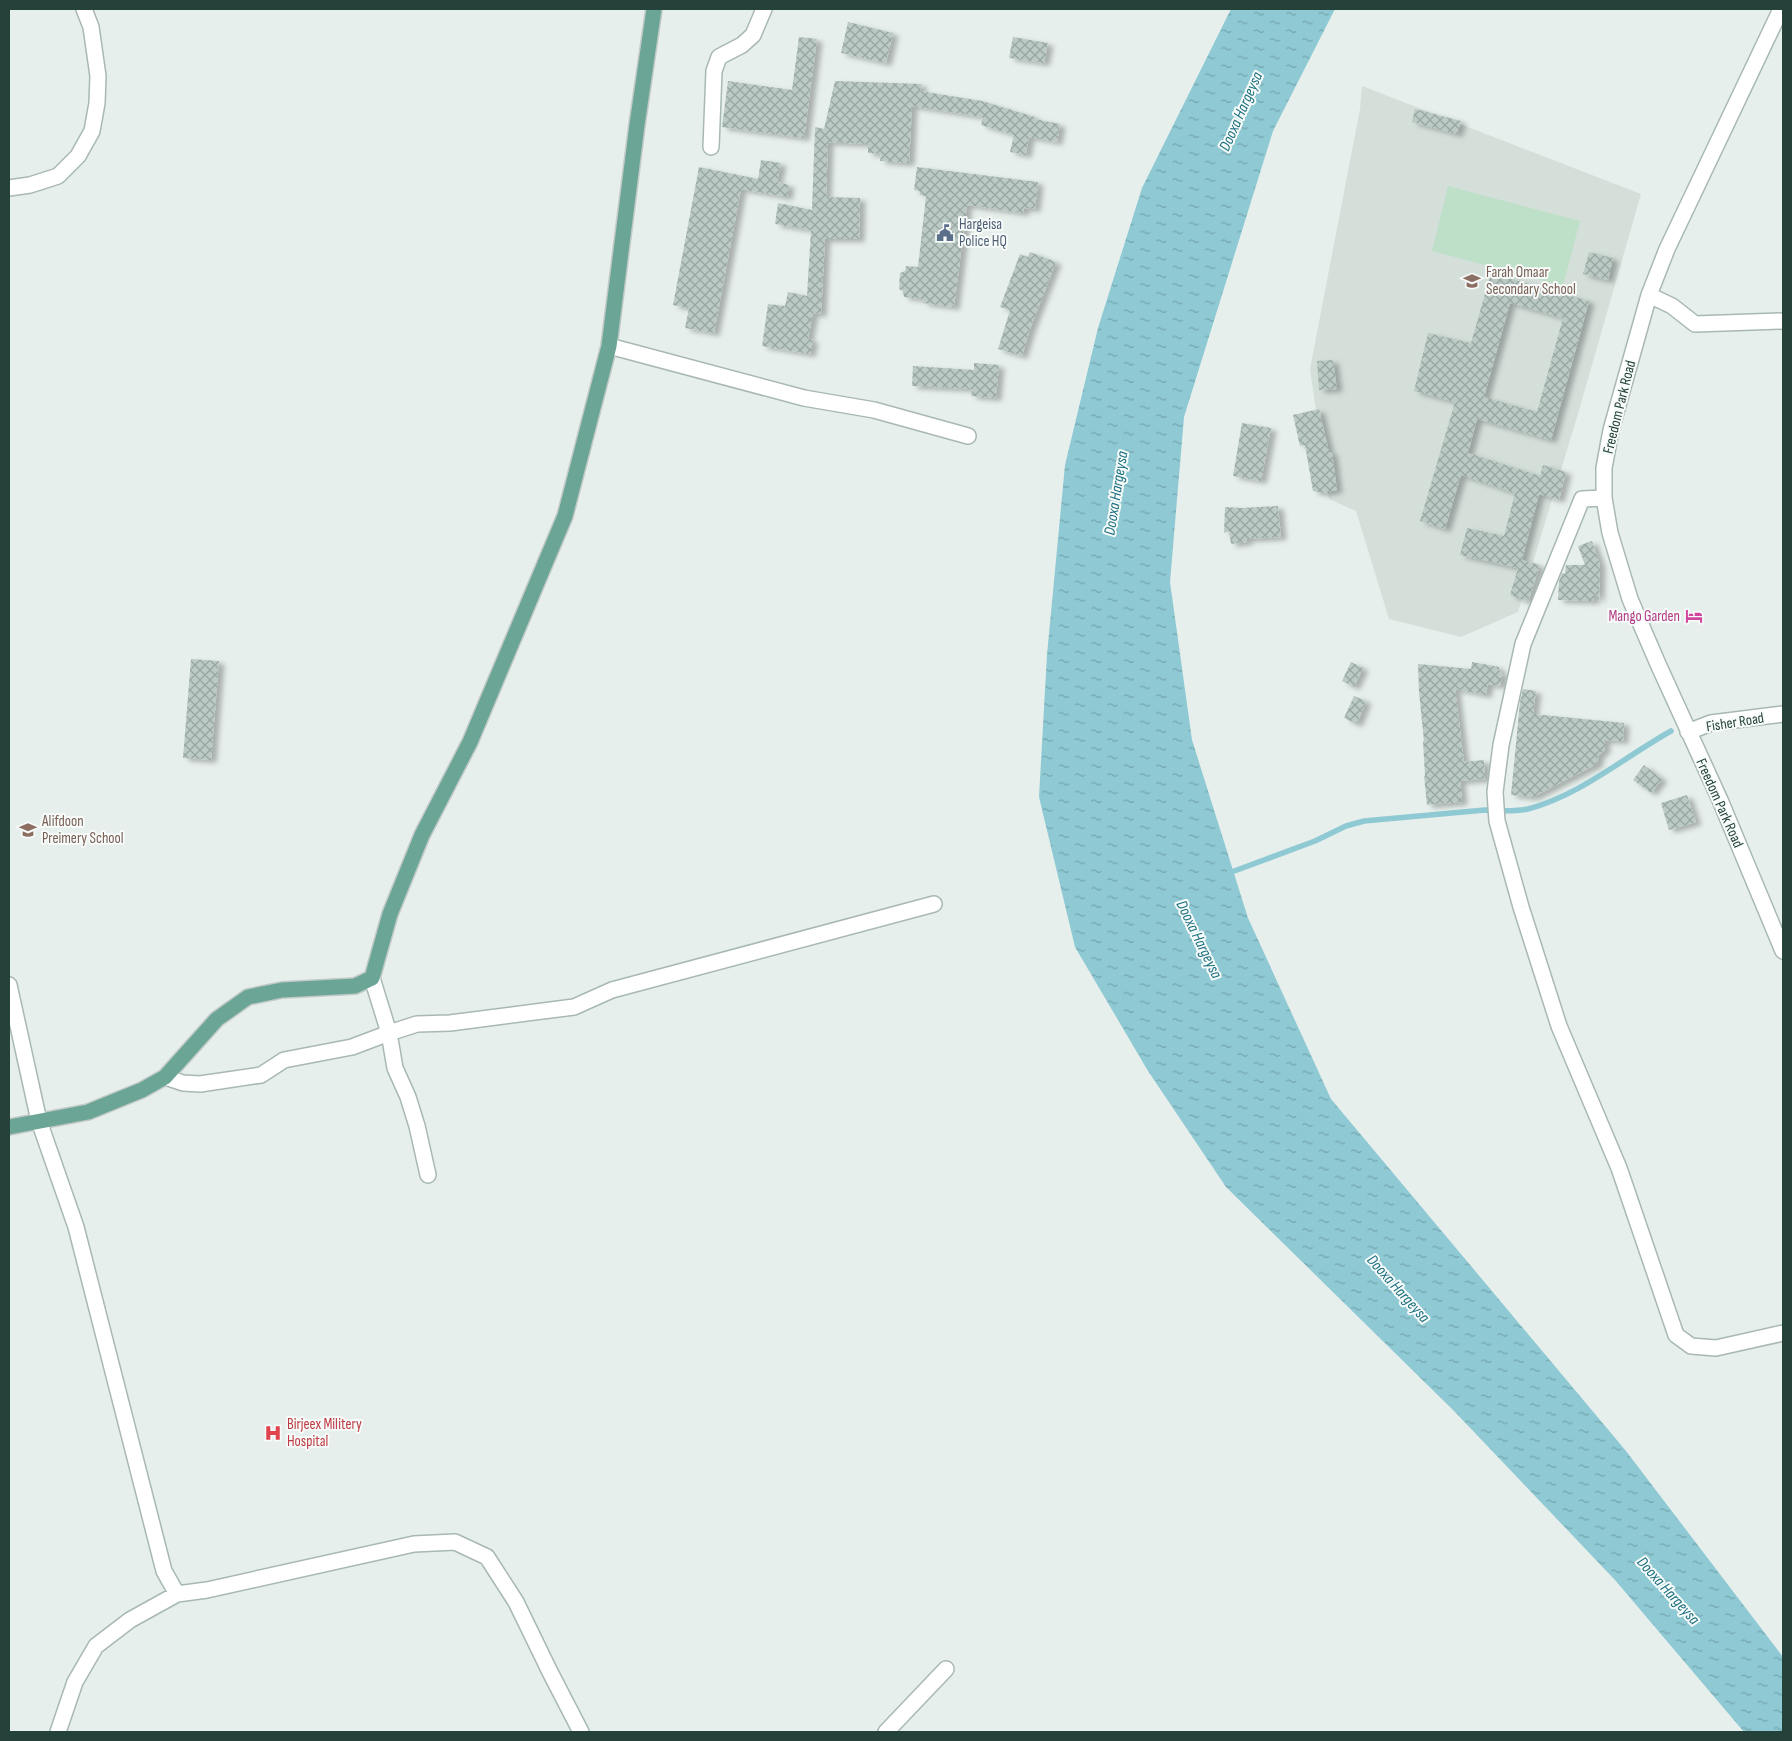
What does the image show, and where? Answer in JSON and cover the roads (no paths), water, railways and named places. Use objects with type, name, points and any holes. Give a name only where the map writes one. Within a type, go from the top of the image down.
[{"type":"main road","points":[[9,1127],[88,1112],[142,1090],[164,1077],[217,1020],[248,997],[282,990],[355,986],[372,978],[390,914],[422,835],[470,742],[565,516],[609,346],[654,9]]},
{"type":"street","points":[[9,188],[30,185],[58,176],[78,156],[92,131],[97,103],[98,76],[91,27],[84,9]]},
{"type":"street","points":[[711,147],[714,72],[719,57],[742,45],[753,35],[764,9]]},
{"type":"street","name":"Freedom Park Road","points":[[1781,9],[1667,249],[1649,296],[1611,430],[1604,468],[1604,498],[1610,533],[1630,599],[1720,800],[1783,951]]},
{"type":"street","points":[[1649,296],[1672,306],[1695,324],[1783,320]]},
{"type":"street","points":[[609,346],[804,398],[874,410],[968,436]]},
{"type":"street","points":[[1604,498],[1582,499],[1523,644],[1501,746],[1495,792],[1497,821],[1521,907],[1559,1026],[1620,1168],[1676,1335],[1691,1346],[1716,1348],[1783,1333]]},
{"type":"street","name":"Fisher Road","points":[[1688,732],[1712,723],[1783,714]]},
{"type":"street","points":[[164,1077],[183,1083],[200,1084],[261,1075],[284,1060],[352,1047],[389,1032],[416,1024],[450,1023],[574,1007],[612,990],[934,904]]},
{"type":"street","points":[[372,978],[389,1032],[395,1068],[408,1097],[417,1126],[428,1175]]},
{"type":"street","points":[[9,985],[39,1121],[76,1227],[164,1571],[177,1594]]},
{"type":"street","points":[[58,1732],[75,1682],[96,1646],[130,1620],[177,1594],[207,1590],[414,1544],[455,1542],[486,1557],[492,1564],[516,1602],[581,1732]]},
{"type":"street","points":[[886,1732],[946,1669]]},
{"type":"water","name":"Dooxa Hargeysa","points":[[1231,9],[1335,9],[1273,131],[1184,417],[1170,582],[1192,740],[1248,918],[1331,1099],[1626,1451],[1783,1657],[1783,1732],[1744,1732],[1615,1580],[1454,1411],[1226,1187],[1148,1071],[1075,947],[1039,797],[1047,655],[1065,465],[1098,328],[1142,188]]},
{"type":"waterway","points":[[1229,873],[1315,841],[1346,826],[1364,821],[1485,810],[1517,811],[1547,803],[1584,785],[1671,731]]},
{"type":"place","name":"Hargeisa Police HQ","points":[[945,233]]},
{"type":"place","name":"Farah Omaar Secondary School","points":[[1472,281]]},
{"type":"place","name":"Mango Garden","points":[[1694,616]]},
{"type":"place","name":"Alifdoon Preimery School","points":[[28,830]]},
{"type":"place","name":"Birjeex Militery Hospital","points":[[273,1433]]}]
